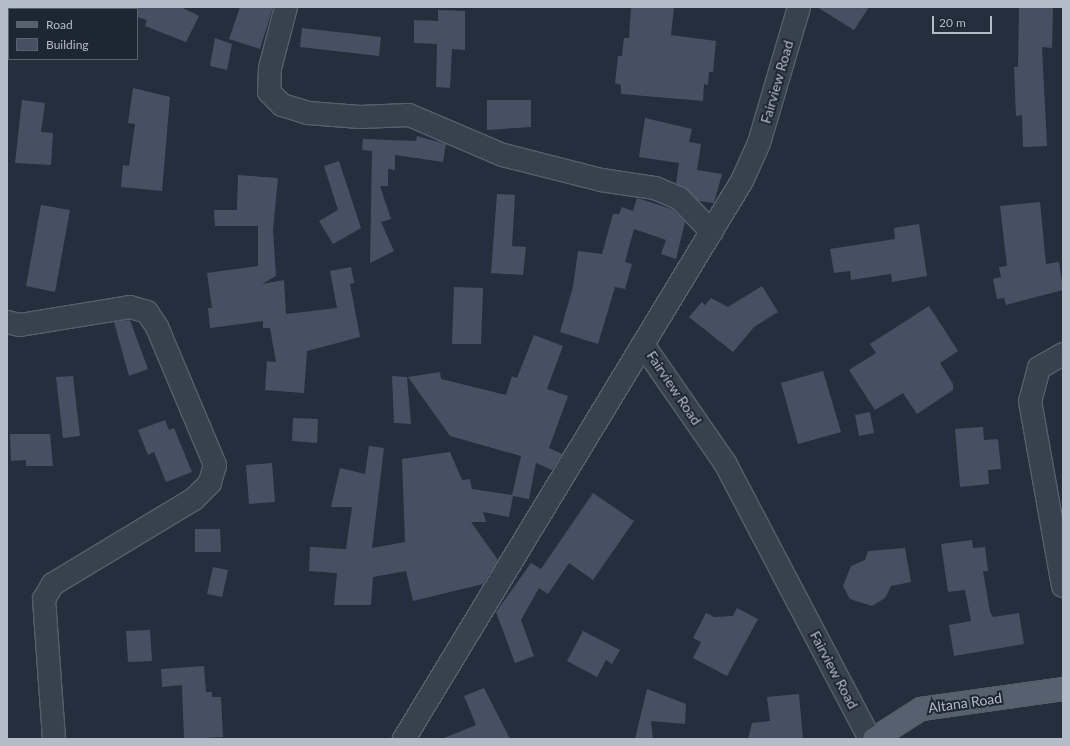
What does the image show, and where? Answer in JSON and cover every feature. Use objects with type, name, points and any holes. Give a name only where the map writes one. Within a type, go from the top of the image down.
[{"type":"main road","name":"Altana Road","points":[[874,739],[921,710],[1063,689]]},
{"type":"street","points":[[286,7],[270,68],[269,92],[282,105],[308,113],[409,115],[503,155],[602,180],[654,188],[679,198],[712,232]]},
{"type":"street","name":"Fairview Road","points":[[799,7],[759,143],[742,181],[644,346],[725,463],[870,739]]},
{"type":"street","points":[[7,322],[20,325],[130,307],[147,312],[157,327],[215,465],[210,483],[194,499],[54,584],[44,599],[54,739]]},
{"type":"street","points":[[404,739],[644,346]]},
{"type":"street","points":[[1063,354],[1039,368],[1030,401],[1063,586]]},
{"type":"building","points":[[120,7],[181,7],[199,16],[186,42],[145,26],[147,20],[138,17],[138,8]]},
{"type":"building","points":[[240,7],[273,7],[260,49],[229,39]]},
{"type":"building","points":[[631,7],[674,7],[671,35],[716,41],[713,72],[709,72],[708,85],[704,84],[703,101],[621,94],[621,85],[615,83],[618,56],[622,56],[624,38],[629,38]]},
{"type":"building","points":[[817,7],[869,7],[854,30]]},
{"type":"building","points":[[1019,7],[1053,7],[1052,48],[1042,47],[1047,146],[1023,147],[1022,115],[1016,116],[1014,67],[1018,67]]},
{"type":"building","points":[[438,10],[465,11],[465,50],[452,49],[450,88],[436,87],[437,44],[414,43],[414,20],[438,21]]},
{"type":"building","points":[[302,28],[381,37],[379,56],[300,47]]},
{"type":"building","points":[[215,38],[232,44],[227,70],[210,66]]},
{"type":"building","points":[[133,88],[170,97],[162,191],[121,187],[123,165],[129,166],[135,124],[128,123]]},
{"type":"building","points":[[22,100],[45,103],[41,132],[53,133],[51,165],[15,163]]},
{"type":"building","points":[[487,100],[531,100],[531,127],[487,130]]},
{"type":"building","points":[[645,118],[692,129],[689,142],[701,144],[697,170],[722,174],[714,203],[699,201],[676,183],[679,163],[639,157]]},
{"type":"building","points":[[417,136],[446,144],[443,162],[395,155],[395,170],[388,169],[388,186],[380,186],[391,219],[381,222],[394,251],[370,263],[372,151],[362,150],[363,139],[416,141]]},
{"type":"building","points":[[339,161],[361,228],[333,244],[319,221],[338,210],[324,166]]},
{"type":"building","points":[[238,175],[278,178],[273,230],[276,276],[262,284],[284,280],[286,314],[337,308],[330,271],[351,267],[354,283],[350,284],[360,337],[307,351],[304,393],[265,390],[267,361],[276,362],[270,328],[263,328],[263,321],[210,328],[208,308],[212,308],[207,273],[258,266],[258,226],[215,226],[214,210],[237,210]]},
{"type":"building","points":[[497,194],[515,195],[512,246],[526,247],[523,275],[491,273]]},
{"type":"building","points":[[637,198],[672,209],[685,222],[676,259],[661,254],[666,240],[634,229],[625,262],[632,264],[625,289],[615,287],[598,344],[560,332],[573,287],[578,251],[602,254],[613,214],[619,214],[622,207],[633,211]]},
{"type":"building","points":[[1040,202],[1046,264],[1059,262],[1063,290],[1006,305],[1004,298],[997,299],[993,279],[1001,277],[999,267],[1007,266],[1000,206]]},
{"type":"building","points":[[41,205],[70,210],[55,292],[26,286]]},
{"type":"building","points":[[919,224],[927,276],[892,282],[891,274],[851,280],[850,271],[834,273],[830,249],[895,239],[894,228]]},
{"type":"building","points":[[762,286],[778,312],[754,327],[733,352],[689,317],[702,302],[705,305],[711,298],[728,307]]},
{"type":"building","points":[[454,287],[483,288],[481,344],[452,344]]},
{"type":"building","points":[[929,306],[958,351],[940,363],[953,384],[953,390],[917,414],[903,393],[875,410],[849,370],[876,353],[870,344]]},
{"type":"building","points":[[130,320],[148,369],[129,376],[114,322]]},
{"type":"building","points":[[534,335],[563,346],[547,389],[568,396],[549,448],[562,454],[552,470],[536,463],[529,499],[513,496],[509,517],[483,512],[486,522],[471,522],[498,560],[483,584],[413,601],[406,571],[373,577],[371,605],[334,605],[337,573],[309,571],[310,547],[346,549],[352,507],[331,507],[340,468],[365,474],[369,446],[384,448],[372,548],[405,542],[402,459],[450,452],[462,480],[470,479],[472,489],[512,495],[521,456],[450,436],[408,377],[440,372],[441,379],[506,395],[512,376],[517,378]]},
{"type":"building","points":[[823,371],[841,432],[798,444],[781,383]]},
{"type":"building","points":[[73,376],[80,436],[63,438],[56,377]]},
{"type":"building","points":[[392,376],[407,377],[411,424],[394,423]]},
{"type":"building","points":[[870,412],[874,433],[859,436],[855,415]]},
{"type":"building","points":[[293,418],[318,419],[317,443],[292,441]]},
{"type":"building","points":[[165,420],[169,430],[174,428],[192,472],[166,482],[154,452],[148,455],[138,430]]},
{"type":"building","points":[[983,427],[984,440],[998,439],[1001,469],[988,470],[989,484],[960,487],[955,429]]},
{"type":"building","points":[[10,434],[50,434],[53,466],[26,466],[26,460],[11,461]]},
{"type":"building","points":[[272,463],[275,502],[249,504],[246,465]]},
{"type":"building","points":[[593,493],[634,521],[593,580],[569,563],[548,594],[539,588],[521,620],[534,656],[515,663],[496,612],[531,563],[541,569]]},
{"type":"building","points":[[195,529],[220,529],[221,552],[195,552]]},
{"type":"building","points":[[972,540],[973,548],[985,547],[988,571],[983,571],[990,612],[993,617],[1019,613],[1024,644],[954,656],[949,625],[971,621],[965,590],[948,592],[941,544]]},
{"type":"building","points":[[905,548],[911,582],[891,586],[885,598],[872,606],[850,599],[843,586],[851,566],[865,560],[868,551]]},
{"type":"building","points":[[213,567],[228,570],[222,597],[207,594]]},
{"type":"building","points":[[737,608],[758,619],[727,676],[693,658],[701,642],[693,638],[706,613],[714,617],[733,616]]},
{"type":"building","points":[[150,630],[152,661],[128,662],[126,631]]},
{"type":"building","points":[[583,631],[620,650],[612,664],[606,660],[597,677],[567,661]]},
{"type":"building","points":[[204,666],[206,692],[212,692],[212,697],[221,697],[223,737],[184,739],[182,685],[162,687],[161,669]]},
{"type":"building","points":[[484,688],[510,739],[442,739],[476,725],[464,696]]},
{"type":"building","points":[[647,689],[686,704],[685,724],[651,721],[653,739],[635,739]]},
{"type":"building","points":[[799,694],[803,739],[748,739],[752,723],[770,721],[767,697]]}]
